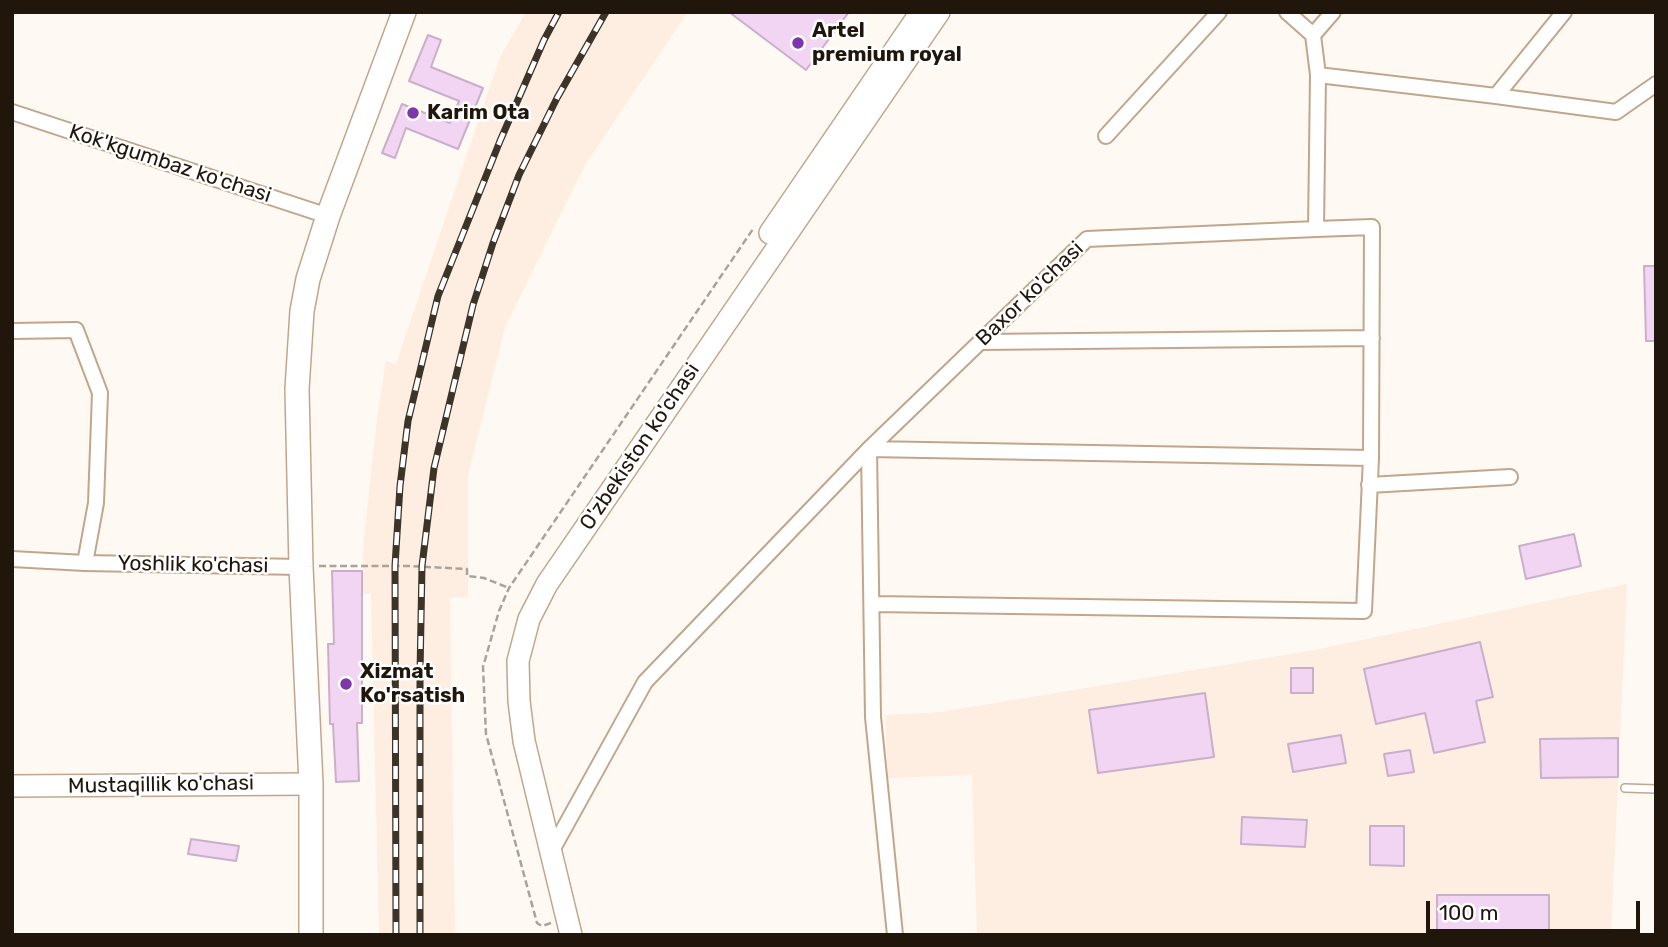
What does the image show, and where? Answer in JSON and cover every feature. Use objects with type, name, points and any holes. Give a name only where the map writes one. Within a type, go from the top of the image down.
[{"type":"main road","points":[[311,935],[310,784],[297,389],[299,345],[308,279],[328,216],[404,12]]},
{"type":"main road","name":"O'zbekiston ko'chasi","points":[[560,935],[512,747],[507,714],[507,660],[525,596],[534,577],[921,12]]},
{"type":"main road","name":"O'zbekiston ko'chasi","points":[[571,935],[524,741],[518,661],[529,619],[547,584],[939,12]]},
{"type":"main road","name":"Mustaqillik ko'chasi","points":[[12,786],[310,784]]},
{"type":"street","points":[[1106,136],[1219,12]]},
{"type":"street","points":[[1287,12],[1313,35],[1318,75],[1316,229]]},
{"type":"street","points":[[1313,35],[1333,12]]},
{"type":"street","points":[[1496,96],[1564,12]]},
{"type":"street","points":[[1318,75],[1616,112],[1656,84]]},
{"type":"street","name":"Kok'kgumbaz ko'chasi","points":[[12,112],[328,216]]},
{"type":"street","name":"Baxor ko'chasi","points":[[551,852],[645,682],[869,449],[1087,239],[1371,227],[1372,338]]},
{"type":"street","name":"Yoshlik ko'chasi","points":[[12,331],[76,330],[100,393],[96,503],[85,563]]},
{"type":"street","points":[[872,604],[1364,611],[1371,458],[1372,338],[980,342]]},
{"type":"street","points":[[895,935],[873,717],[869,449],[1371,458]]},
{"type":"street","points":[[1369,485],[1510,477]]},
{"type":"street","name":"Yoshlik ko'chasi","points":[[12,559],[301,567]]},
{"type":"lane","points":[[1625,788],[1656,789]]},
{"type":"path","points":[[301,567],[409,566],[467,569],[467,576],[484,578],[509,588]]},
{"type":"shaded area","points":[[526,12],[688,12],[585,165],[505,327],[468,475],[468,597],[450,598],[455,935],[379,935],[371,594],[362,594],[364,540],[386,361],[396,364],[500,57]]},
{"type":"shaded area","points":[[1627,584],[1611,935],[977,935],[972,775],[888,778],[885,715],[941,712],[1315,650]]},
{"type":"building","name":"Artel premium royal","points":[[729,12],[849,12],[806,70]]},
{"type":"building","name":"Karim Ota","points":[[428,35],[441,40],[431,67],[483,88],[458,149],[406,128],[395,158],[382,153],[402,104],[450,123],[459,101],[409,81]]},
{"type":"building","points":[[1644,266],[1656,266],[1656,341],[1646,341]]},
{"type":"building","points":[[1574,534],[1581,566],[1526,579],[1519,546]]},
{"type":"building","points":[[332,571],[362,571],[362,723],[357,723],[359,781],[336,782],[333,724],[330,724],[328,644],[334,644]]},
{"type":"building","points":[[1480,642],[1493,697],[1476,701],[1485,742],[1434,753],[1425,713],[1376,724],[1364,669]]},
{"type":"building","points":[[1291,668],[1313,668],[1313,693],[1291,693]]},
{"type":"building","points":[[1205,693],[1214,757],[1098,773],[1089,710]]},
{"type":"building","points":[[1341,735],[1346,763],[1293,772],[1288,744]]},
{"type":"building","points":[[1618,738],[1618,777],[1541,778],[1540,739]]},
{"type":"building","points":[[1410,750],[1414,772],[1388,776],[1384,754]]},
{"type":"building","points":[[1242,817],[1307,820],[1305,847],[1241,844]]},
{"type":"building","points":[[1370,826],[1404,826],[1404,866],[1370,865]]},
{"type":"building","points":[[191,839],[239,846],[236,861],[188,854]]},
{"type":"building","points":[[1437,895],[1549,895],[1549,935],[1437,935]]},
{"type":"railway","points":[[396,935],[395,566],[400,486],[408,421],[438,296],[500,141],[559,12]]},
{"type":"railway","points":[[420,935],[422,566],[434,468],[473,305],[493,243],[519,175],[557,98],[606,12]]},
{"type":"place","name":"Artel premium royal","points":[[798,43]]},
{"type":"place","name":"Karim Ota","points":[[413,113]]},
{"type":"place","name":"Xizmat Ko'rsatish","points":[[346,684]]}]
